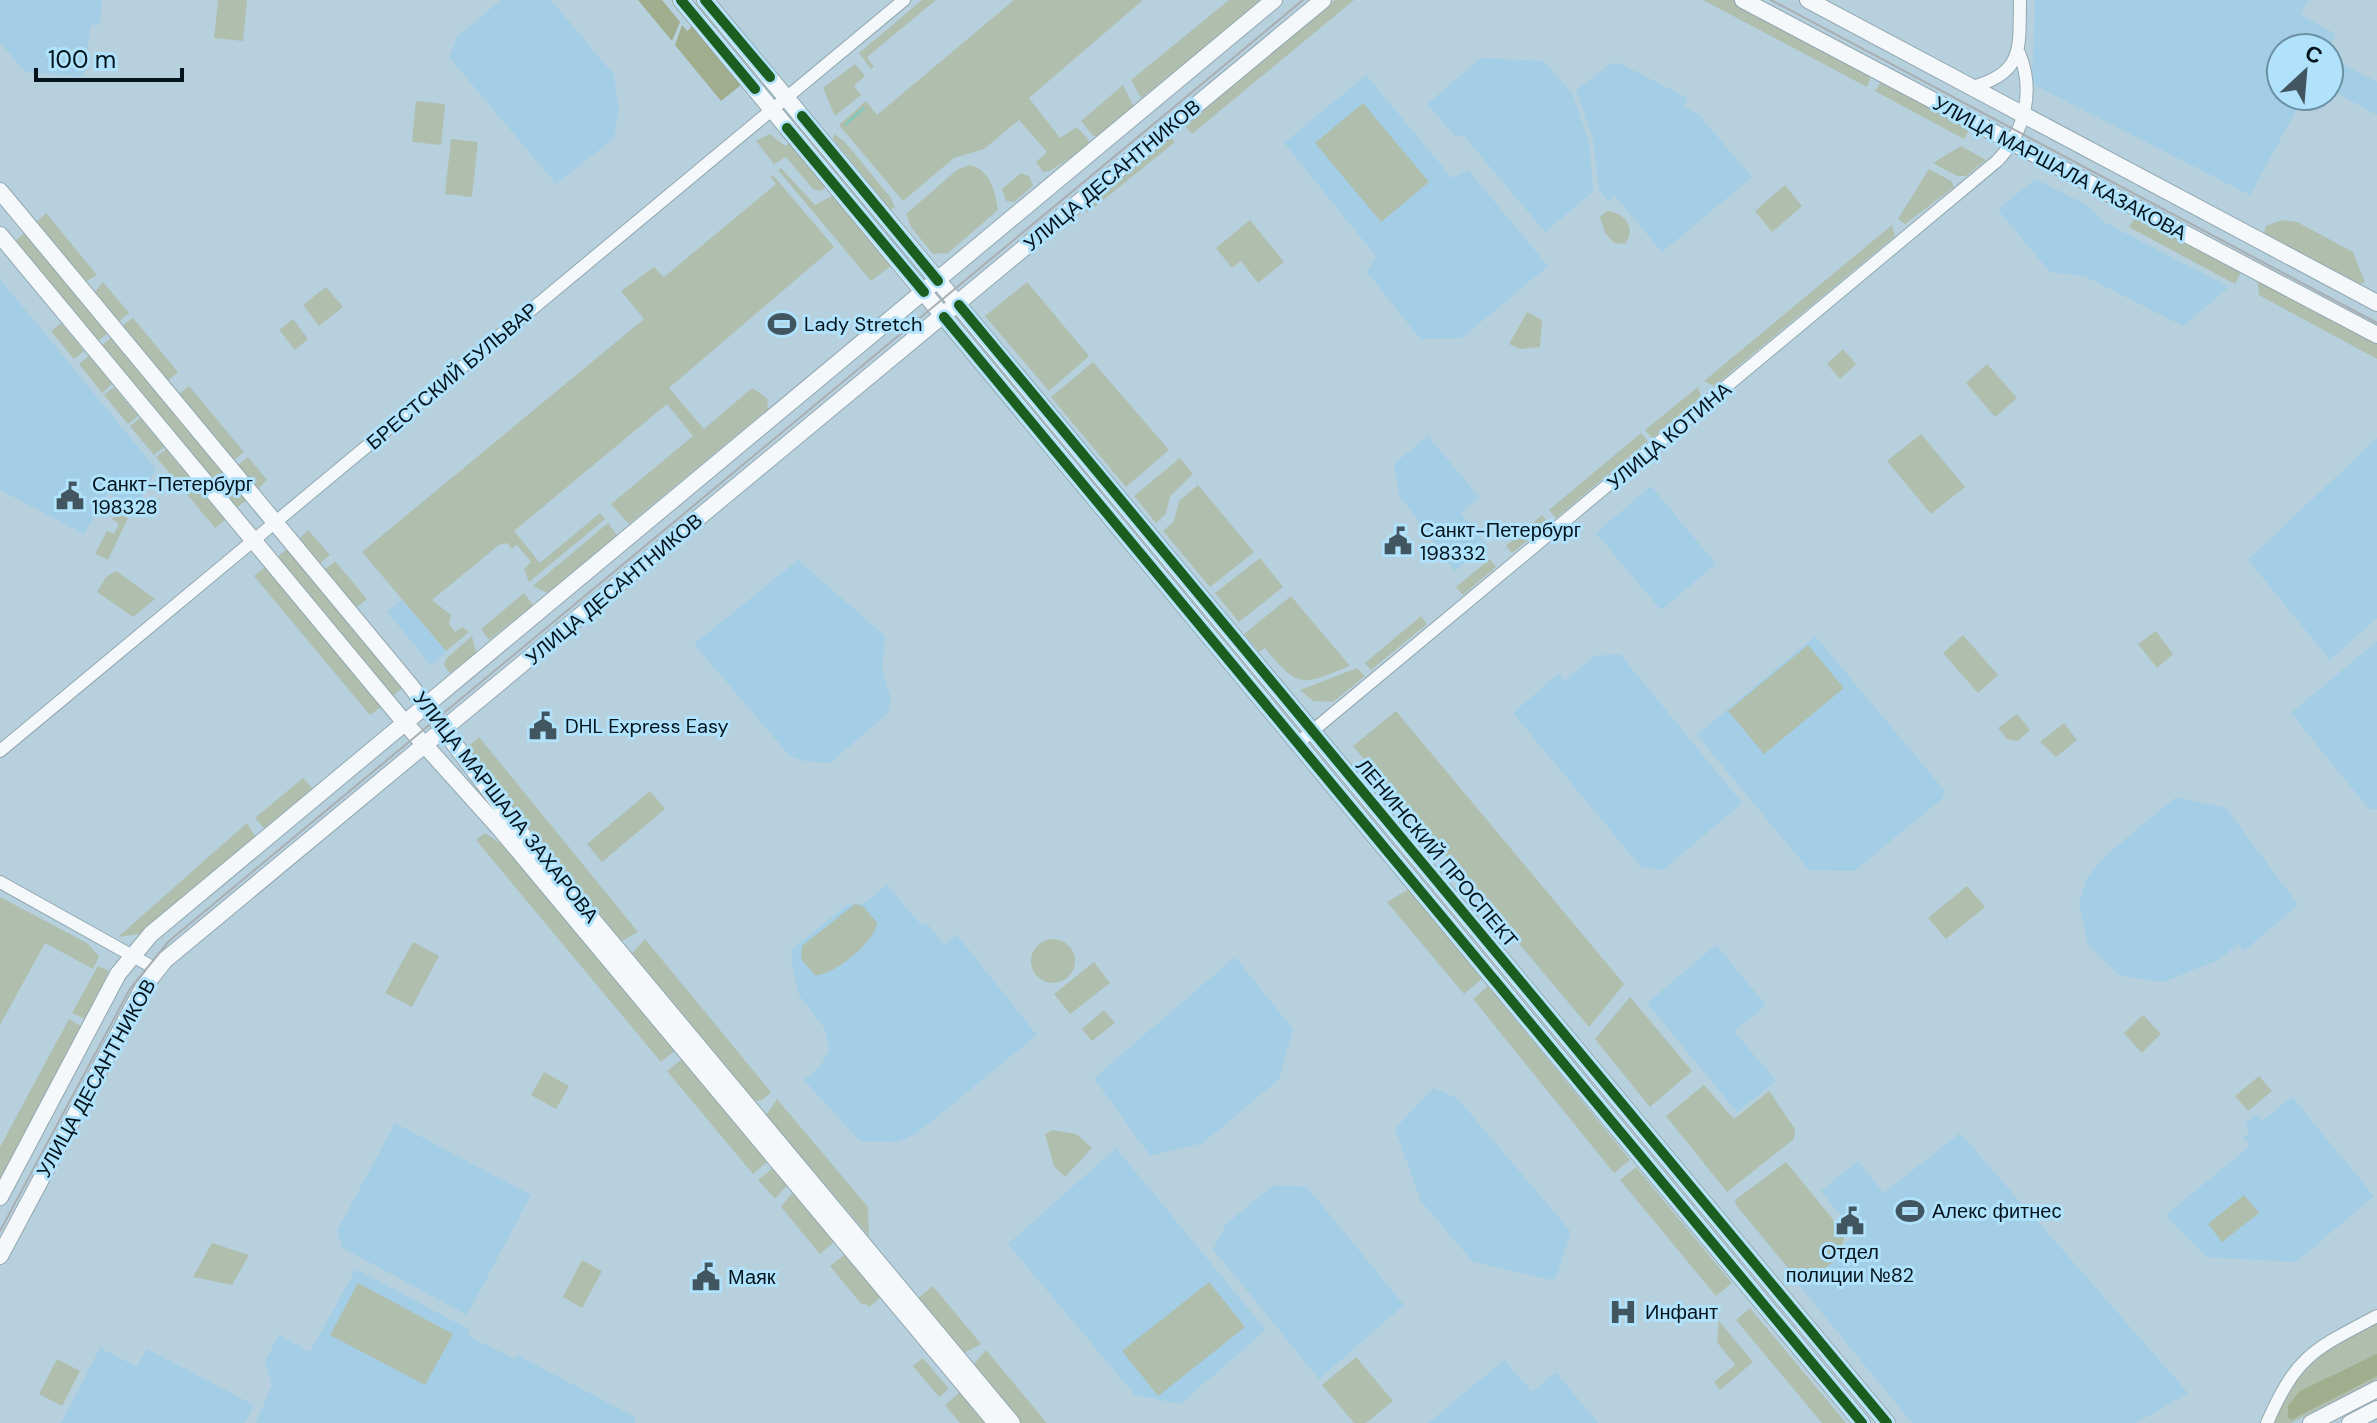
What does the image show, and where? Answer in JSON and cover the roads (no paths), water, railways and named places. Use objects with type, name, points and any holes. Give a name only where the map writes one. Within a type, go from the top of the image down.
[{"type":"street","name":"ЛЕНИНСКИЙ ПРОСПЕКТ","points":[[681,0],[1862,1423]]},
{"type":"street","name":"ЛЕНИНСКИЙ ПРОСПЕКТ","points":[[705,0],[1887,1423]]},
{"type":"street","name":"БРЕСТСКИЙ БУЛЬВАР","points":[[0,751],[904,0]]},
{"type":"street","name":"УЛИЦА ДЕСАНТНИКОВ","points":[[0,1197],[131,954],[1274,0]]},
{"type":"street","name":"УЛИЦА ДЕСАНТНИКОВ","points":[[0,1256],[156,969],[1323,0]]},
{"type":"street","name":"УЛИЦА МАРШАЛА КАЗАКОВА","points":[[1743,0],[2377,335]]},
{"type":"street","name":"УЛИЦА МАРШАЛА КАЗАКОВА","points":[[1808,0],[2377,303]]},
{"type":"street","points":[[2020,0],[2019,53],[2025,68],[2025,116]]},
{"type":"street","points":[[1972,87],[1998,77],[2019,53]]},
{"type":"street","name":"УЛИЦА КОТИНА","points":[[1298,743],[1976,179],[2012,142],[2025,116]]},
{"type":"street","name":"УЛИЦА МАРШАЛА ЗАХАРОВА","points":[[0,191],[425,706],[528,842],[1012,1423]]},
{"type":"street","name":"УЛИЦА МАРШАЛА ЗАХАРОВА","points":[[0,235],[405,723],[501,830],[996,1423]]},
{"type":"street","points":[[0,882],[156,969]]},
{"type":"street","points":[[2267,1423],[2285,1383],[2305,1358],[2377,1316]]},
{"type":"street","points":[[2311,1423],[2377,1389]]},
{"type":"street","points":[[2350,1423],[2377,1409]]},
{"type":"waterway","points":[[846,124],[863,109]]},
{"type":"tram line","points":[[0,1231],[130,989],[169,941],[1303,0]]},
{"type":"tram line","points":[[1771,0],[2377,323]]},
{"type":"place","name":"Lady Stretch","points":[[782,324]]},
{"type":"place","name":"Санкт-Петербург 198328","points":[[70,496]]},
{"type":"place","name":"Санкт-Петербург 198332","points":[[1398,541]]},
{"type":"place","name":"DHL Express Easy","points":[[543,726]]},
{"type":"place","name":"Алекс фитнес","points":[[1910,1211]]},
{"type":"place","name":"Отдел полиции №82","points":[[1850,1221]]},
{"type":"place","name":"Маяк","points":[[706,1277]]},
{"type":"place","name":"Инфант","points":[[1623,1312]]}]
